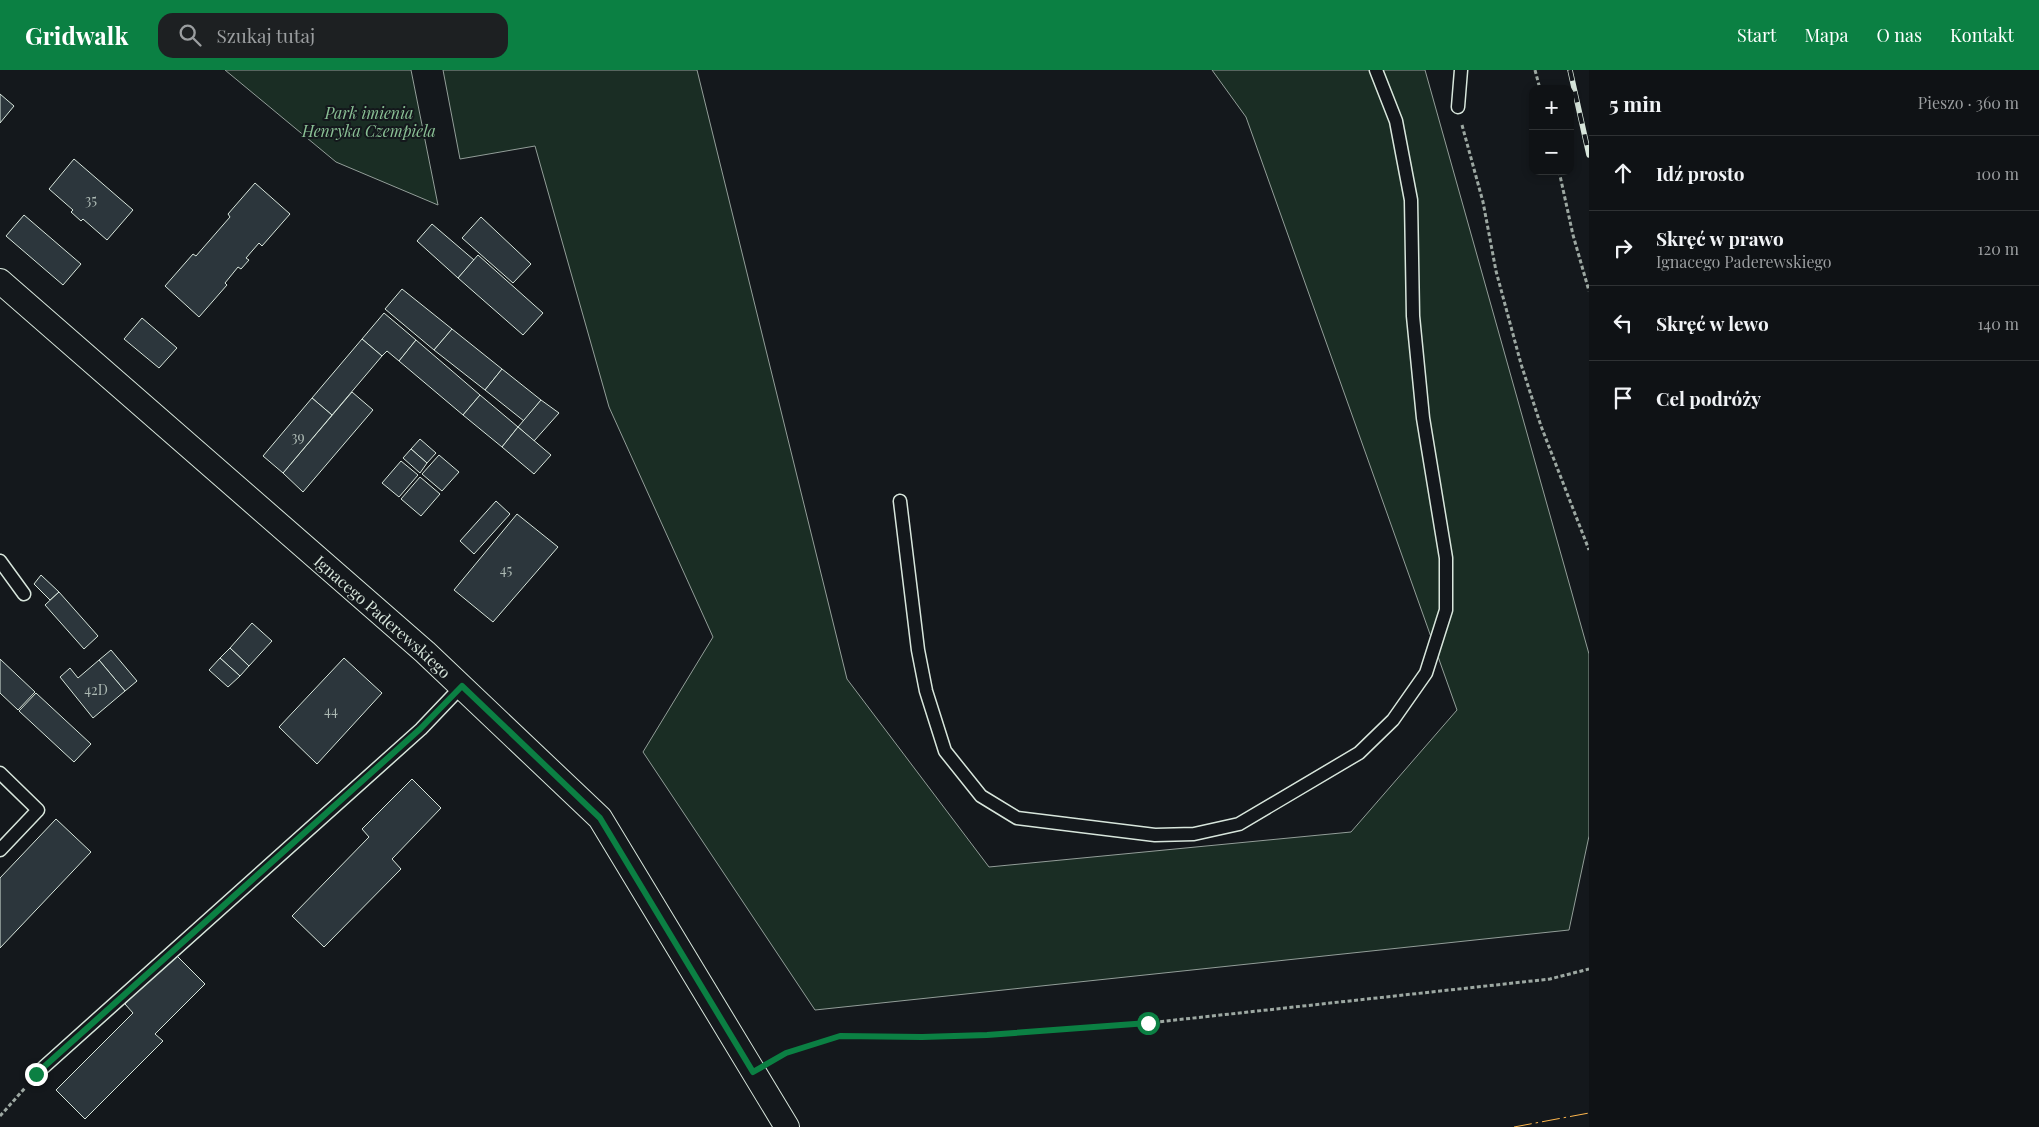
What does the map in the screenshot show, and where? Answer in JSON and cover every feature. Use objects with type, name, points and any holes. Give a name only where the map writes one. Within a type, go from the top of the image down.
[{"type":"street","name":"Ignacego Paderewskiego","points":[[1,283],[462,686],[600,818],[787,1127]]},
{"type":"lane","points":[[900,501],[918,650],[926,690],[945,751],[981,796],[1017,818],[1154,835],[1194,834],[1238,824],[1359,753],[1393,720],[1426,673],[1446,610],[1446,558],[1423,418],[1413,316],[1411,200],[1396,121],[1376,70]]},
{"type":"lane","points":[[1458,107],[1461,70]]},
{"type":"lane","points":[[0,561],[24,594]]},
{"type":"lane","points":[[36,1074],[420,729],[462,686]]},
{"type":"lane","points":[[0,773],[38,810],[0,850]]},
{"type":"path","points":[[1535,70],[1539,85]]},
{"type":"path","points":[[1458,107],[1483,202],[1496,271],[1521,364],[1542,426],[1589,550]]},
{"type":"path","points":[[1560,175],[1573,234],[1589,291]]},
{"type":"path","points":[[753,1072],[786,1053],[840,1036],[922,1037],[987,1035],[1148,1023],[1212,1014],[1550,979],[1589,969]]},
{"type":"path","points":[[0,1116],[36,1074]]},
{"type":"green space","name":"Park imienia Henryka Czempiela","points":[[225,70],[411,70],[438,205],[336,162]]},
{"type":"green space","points":[[443,70],[697,70],[847,679],[989,867],[1351,832],[1457,710],[1246,117],[1212,70],[1425,70],[1589,654],[1589,836],[1569,930],[815,1010],[643,752],[713,637],[609,407],[535,146],[460,159]]},
{"type":"building","points":[[0,94],[14,106],[0,123]]},
{"type":"building","points":[[74,159],[133,210],[107,240],[83,219],[81,221],[71,212],[73,210],[49,189]]},
{"type":"building","points":[[255,183],[290,214],[262,246],[259,243],[246,258],[249,260],[241,269],[238,267],[225,283],[227,285],[199,317],[165,286],[193,254],[196,256],[230,217],[228,214]]},
{"type":"building","points":[[24,215],[81,264],[63,285],[6,236]]},
{"type":"building","points":[[481,217],[531,264],[513,283],[462,238]]},
{"type":"building","points":[[432,224],[474,260],[458,278],[417,241]]},
{"type":"building","points":[[478,255],[543,313],[523,335],[458,278]]},
{"type":"building","points":[[402,289],[452,329],[434,350],[385,309]]},
{"type":"building","points":[[384,313],[416,340],[399,361],[387,351],[382,356],[362,339]]},
{"type":"building","points":[[142,318],[177,348],[159,368],[124,339]]},
{"type":"building","points":[[452,329],[502,369],[485,390],[434,350]]},
{"type":"building","points":[[362,339],[382,356],[332,415],[312,398]]},
{"type":"building","points":[[416,340],[480,395],[463,415],[399,361]]},
{"type":"building","points":[[502,369],[541,400],[524,421],[485,390]]},
{"type":"building","points":[[352,392],[373,410],[303,492],[283,473]]},
{"type":"building","points":[[480,395],[518,427],[502,447],[463,415]]},
{"type":"building","points":[[312,398],[332,415],[283,473],[263,456]]},
{"type":"building","points":[[541,400],[559,413],[534,441],[518,427]]},
{"type":"building","points":[[518,427],[551,455],[534,474],[502,447]]},
{"type":"building","points":[[420,439],[436,453],[427,463],[411,449]]},
{"type":"building","points":[[411,449],[427,463],[420,473],[403,458]]},
{"type":"building","points":[[439,455],[459,472],[442,491],[422,474]]},
{"type":"building","points":[[401,461],[418,475],[399,497],[382,483]]},
{"type":"building","points":[[420,477],[440,494],[421,516],[401,499]]},
{"type":"building","points":[[496,501],[510,514],[474,554],[460,541]]},
{"type":"building","points":[[517,514],[558,547],[493,622],[454,590]]},
{"type":"building","points":[[41,575],[59,592],[50,600],[34,584]]},
{"type":"building","points":[[59,592],[98,636],[84,649],[45,605]]},
{"type":"building","points":[[252,623],[272,641],[249,666],[230,648]]},
{"type":"building","points":[[230,648],[249,666],[240,676],[220,658]]},
{"type":"building","points":[[111,650],[137,681],[125,691],[99,660]]},
{"type":"building","points":[[220,658],[240,676],[228,687],[209,670]]},
{"type":"building","points":[[344,658],[382,693],[317,764],[279,727]]},
{"type":"building","points":[[0,659],[35,692],[18,710],[0,693]]},
{"type":"building","points":[[99,660],[125,691],[93,718],[60,677],[70,668],[78,678]]},
{"type":"building","points":[[36,693],[91,744],[74,762],[19,711]]},
{"type":"building","points":[[412,779],[441,808],[392,859],[401,869],[324,947],[292,916],[369,837],[362,829]]},
{"type":"building","points":[[56,819],[91,852],[0,948],[0,878]]},
{"type":"building","points":[[175,954],[205,984],[155,1034],[163,1041],[85,1119],[56,1090],[133,1013],[125,1004]]},
{"type":"railway","points":[[1570,70],[1589,155]]},
{"type":"power","points":[[1514,1127],[1589,1113]]},
{"type":"route","points":[[36,1074],[420,729],[462,686],[600,818],[753,1072],[786,1053],[840,1036],[922,1037],[987,1035],[1148,1023]]}]
